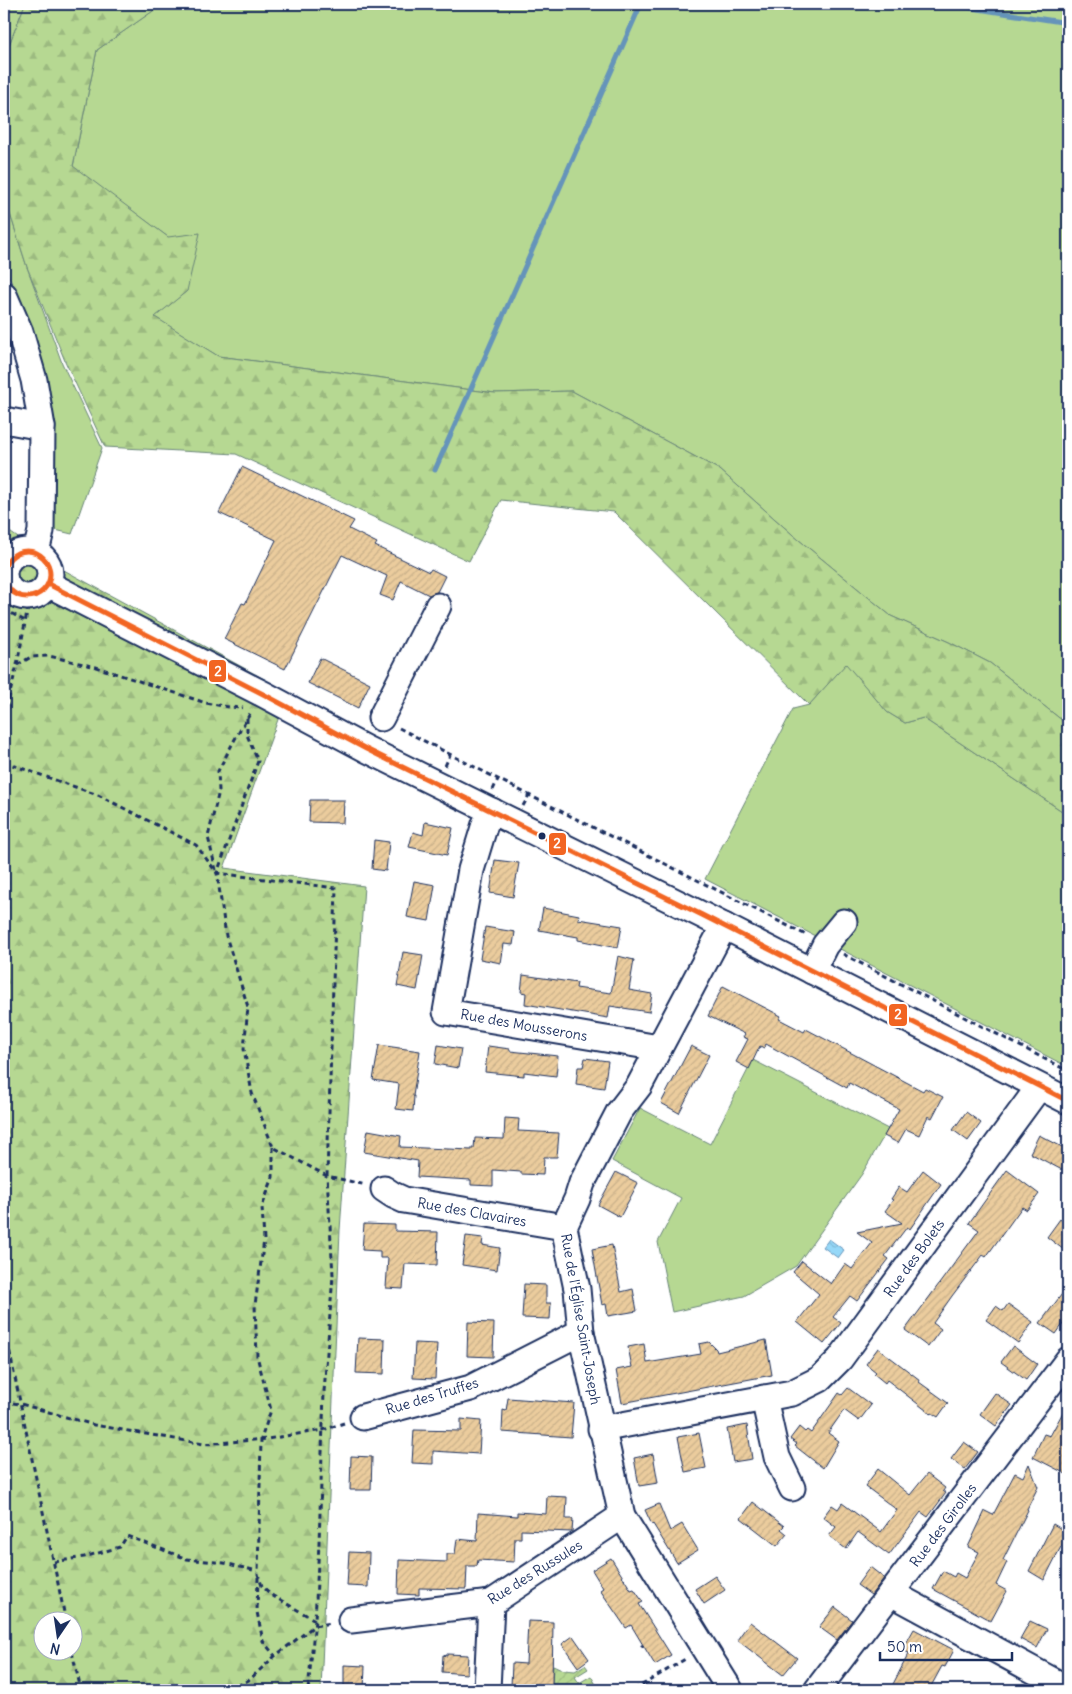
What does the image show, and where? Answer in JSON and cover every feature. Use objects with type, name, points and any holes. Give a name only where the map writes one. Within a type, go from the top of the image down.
[{"type":"street","points":[[4,295],[20,332],[34,380],[42,427],[41,531],[36,552]]},
{"type":"street","points":[[4,420],[42,427]]},
{"type":"street","points":[[39,590],[50,572],[47,562],[36,552],[25,550],[16,554],[5,564],[4,578],[9,588],[18,595],[39,590],[265,695],[352,742],[724,926],[1068,1101]]},
{"type":"street","points":[[381,718],[438,606]]},
{"type":"street","name":"Rue des Mousserons","points":[[492,810],[485,824],[471,870],[446,1012],[659,1048]]},
{"type":"street","points":[[812,971],[825,945],[844,922]]},
{"type":"street","name":"Rue de l'Église Saint-Joseph","points":[[724,926],[639,1086],[619,1112],[582,1183],[564,1227],[577,1289],[581,1332],[622,1516],[730,1690]]},
{"type":"street","name":"Rue des Bolets","points":[[602,1429],[792,1393],[820,1379],[840,1360],[1040,1086]]},
{"type":"street","name":"Rue des Clavaires","points":[[384,1189],[404,1200],[564,1227]]},
{"type":"street","name":"Rue des Truffes","points":[[363,1417],[470,1388],[581,1332]]},
{"type":"street","name":"Rue des Girolles","points":[[817,1690],[1068,1360]]},
{"type":"street","points":[[764,1398],[777,1456],[792,1488]]},
{"type":"street","name":"Rue des Russules","points":[[351,1620],[491,1602],[622,1516]]},
{"type":"street","points":[[891,1593],[1068,1689]]},
{"type":"street","points":[[487,1690],[491,1602]]},
{"type":"path","points":[[4,717],[17,665],[25,621],[39,590]]},
{"type":"path","points":[[4,609],[25,621]]},
{"type":"path","points":[[17,665],[31,657],[48,656],[96,667],[206,703],[229,707],[254,708],[218,771],[218,792],[208,837],[226,936],[248,1007],[244,1049],[252,1094],[274,1147],[273,1177],[262,1207],[264,1240],[255,1305],[257,1356],[271,1410],[261,1439],[257,1612],[262,1641],[275,1656]]},
{"type":"path","points":[[216,873],[258,761],[247,735],[247,718]]},
{"type":"path","points":[[381,718],[825,945],[1068,1072]]},
{"type":"path","points":[[4,762],[98,795],[196,845],[216,873],[336,888],[328,1176],[333,1275],[324,1392],[315,1620],[308,1690]]},
{"type":"path","points":[[274,1147],[328,1176],[384,1189]]},
{"type":"path","points":[[4,1325],[64,1612]]},
{"type":"path","points":[[4,1402],[21,1404],[94,1425],[204,1444],[261,1439],[323,1430],[363,1417]]},
{"type":"path","points":[[54,1562],[84,1557],[120,1547],[127,1536],[187,1560],[224,1563],[258,1573]]},
{"type":"path","points":[[258,1573],[262,1586],[273,1596],[315,1620]]},
{"type":"path","points":[[229,1690],[249,1680],[275,1656],[314,1626],[351,1620]]},
{"type":"path","points":[[634,1690],[705,1648]]},
{"type":"path","points":[[74,1662],[80,1690]]},
{"type":"green space","points":[[4,4],[25,4],[4,58]]},
{"type":"green space","points":[[25,4],[163,4],[97,50],[73,166],[168,237],[200,233],[187,291],[155,317],[218,356],[495,393],[572,391],[720,470],[793,535],[891,616],[990,663],[1068,725],[1068,815],[923,718],[905,723],[887,712],[846,664],[809,705],[614,512],[501,500],[469,561],[236,454],[105,447],[65,361],[27,267],[4,195],[4,58]]},
{"type":"green space","points":[[163,4],[1068,4],[1068,725],[990,663],[891,616],[793,535],[720,470],[572,391],[495,393],[218,356],[154,317],[187,291],[168,237],[73,167],[97,50]]},
{"type":"green space","points":[[4,195],[27,267],[62,363],[102,448],[72,534],[51,529],[53,427],[47,381],[30,325],[4,265]]},
{"type":"green space","points":[[4,528],[62,569],[288,692],[224,868],[364,886],[340,1230],[321,1690],[4,1690]]},
{"type":"green space","points":[[846,663],[887,712],[905,723],[923,718],[1068,815],[1068,1067],[705,879],[793,709],[809,705]]},
{"type":"green space","points":[[753,1060],[888,1129],[862,1174],[796,1266],[744,1296],[672,1312],[658,1242],[681,1198],[612,1161],[640,1108],[710,1144]]},
{"type":"green space","points":[[553,1665],[564,1670],[575,1671],[585,1665],[588,1669],[575,1677],[579,1683],[591,1676],[598,1688],[597,1690],[546,1690],[546,1685],[552,1685]]},
{"type":"water","points":[[829,1239],[844,1250],[838,1258],[823,1247]]},
{"type":"building","points":[[242,467],[354,521],[349,529],[377,543],[375,546],[429,572],[431,569],[445,576],[437,592],[429,595],[401,581],[393,600],[380,595],[387,576],[342,555],[285,669],[224,639],[242,603],[245,604],[276,540],[219,513]]},
{"type":"building","points":[[320,658],[370,683],[358,708],[308,683]]},
{"type":"building","points":[[310,800],[344,800],[343,823],[309,822]]},
{"type":"building","points":[[425,822],[453,828],[447,855],[409,847],[413,832],[423,835]]},
{"type":"building","points":[[374,840],[389,842],[386,871],[372,869]]},
{"type":"building","points":[[495,860],[519,863],[513,897],[490,893]]},
{"type":"building","points":[[414,881],[435,885],[429,921],[407,917]]},
{"type":"building","points":[[543,908],[579,915],[578,919],[622,926],[618,948],[578,940],[578,937],[539,930]]},
{"type":"building","points":[[485,927],[515,932],[513,945],[504,944],[501,963],[480,959]]},
{"type":"building","points":[[403,952],[423,955],[417,990],[397,986]]},
{"type":"building","points":[[618,956],[634,960],[629,990],[652,994],[649,1012],[610,1006],[608,1018],[525,1004],[526,993],[521,992],[523,975],[577,983],[576,988],[611,993]]},
{"type":"building","points":[[723,986],[781,1016],[779,1019],[804,1032],[806,1029],[923,1091],[925,1088],[943,1097],[932,1118],[928,1116],[919,1135],[906,1129],[898,1143],[884,1136],[899,1109],[849,1083],[847,1088],[766,1044],[764,1048],[760,1046],[749,1069],[736,1062],[748,1039],[743,1037],[745,1034],[708,1016]]},
{"type":"building","points":[[379,1045],[420,1051],[413,1096],[413,1111],[396,1109],[399,1084],[373,1080]]},
{"type":"building","points":[[438,1045],[461,1049],[458,1068],[435,1064]]},
{"type":"building","points":[[488,1046],[510,1049],[510,1051],[558,1056],[556,1076],[524,1072],[524,1076],[485,1072]]},
{"type":"building","points":[[691,1046],[709,1055],[679,1113],[661,1103]]},
{"type":"building","points":[[585,1058],[608,1061],[604,1088],[576,1084],[578,1067],[583,1067]]},
{"type":"building","points":[[966,1112],[981,1123],[968,1141],[953,1130]]},
{"type":"building","points":[[505,1118],[519,1119],[518,1131],[559,1133],[557,1157],[544,1157],[543,1175],[493,1170],[493,1186],[471,1185],[471,1180],[417,1177],[418,1161],[364,1152],[368,1130],[401,1136],[400,1147],[472,1150],[475,1138],[504,1139]]},
{"type":"building","points":[[1039,1135],[1068,1150],[1068,1158],[1062,1170],[1030,1153]]},
{"type":"building","points":[[923,1170],[941,1184],[910,1229],[907,1227],[885,1256],[889,1259],[857,1301],[850,1296],[833,1317],[841,1323],[824,1344],[797,1322],[819,1294],[793,1272],[802,1261],[831,1284],[845,1264],[852,1269],[872,1243],[857,1232],[902,1223],[885,1211],[899,1187],[907,1192]]},
{"type":"building","points":[[1007,1170],[1039,1194],[1027,1210],[1022,1207],[986,1257],[983,1255],[952,1296],[933,1323],[941,1329],[928,1347],[905,1330],[979,1230],[969,1223]]},
{"type":"building","points":[[616,1172],[638,1183],[620,1217],[598,1205]]},
{"type":"building","points":[[1060,1219],[1068,1225],[1068,1253],[1047,1237]]},
{"type":"building","points":[[364,1224],[395,1225],[395,1231],[438,1232],[437,1265],[405,1264],[403,1289],[386,1288],[388,1258],[380,1258],[380,1251],[362,1250]]},
{"type":"building","points":[[466,1236],[483,1238],[482,1245],[500,1248],[497,1270],[462,1265]]},
{"type":"building","points":[[612,1245],[621,1292],[633,1289],[637,1311],[608,1316],[606,1304],[602,1305],[592,1249]]},
{"type":"building","points":[[524,1284],[546,1285],[546,1303],[551,1303],[550,1319],[522,1318]]},
{"type":"building","points":[[1068,1286],[1068,1317],[1056,1334],[1040,1323]]},
{"type":"building","points":[[1008,1304],[1033,1322],[1018,1343],[986,1320],[996,1306],[1003,1311]]},
{"type":"building","points":[[468,1322],[494,1323],[493,1357],[467,1356]]},
{"type":"building","points":[[358,1338],[385,1339],[384,1374],[356,1373]]},
{"type":"building","points":[[766,1340],[772,1375],[622,1403],[616,1370],[632,1367],[628,1347],[644,1344],[647,1363],[701,1354],[699,1344],[709,1342],[717,1352]]},
{"type":"building","points":[[415,1343],[437,1344],[435,1379],[413,1378]]},
{"type":"building","points":[[1013,1346],[1037,1364],[1026,1380],[1001,1362]]},
{"type":"building","points":[[878,1348],[948,1403],[938,1417],[931,1414],[887,1380],[885,1383],[874,1374],[876,1372],[866,1364]]},
{"type":"building","points":[[848,1388],[871,1405],[859,1421],[844,1410],[828,1433],[839,1441],[823,1468],[795,1446],[797,1444],[790,1439],[799,1427],[805,1432],[807,1430],[811,1433],[839,1393],[842,1395]]},
{"type":"building","points":[[995,1393],[1012,1405],[996,1426],[980,1414]]},
{"type":"building","points":[[508,1398],[574,1403],[571,1437],[502,1432],[503,1410],[506,1411]]},
{"type":"building","points":[[1068,1403],[1068,1475],[1033,1457],[1044,1434],[1050,1436]]},
{"type":"building","points":[[461,1419],[481,1421],[479,1454],[433,1451],[433,1464],[412,1463],[414,1430],[461,1431]]},
{"type":"building","points":[[747,1425],[752,1459],[733,1462],[727,1429]]},
{"type":"building","points":[[699,1433],[706,1468],[685,1472],[678,1437]]},
{"type":"building","points":[[964,1442],[978,1452],[965,1469],[951,1459]]},
{"type":"building","points":[[653,1454],[658,1483],[639,1486],[634,1458]]},
{"type":"building","points":[[351,1456],[372,1457],[371,1490],[350,1490]]},
{"type":"building","points":[[1029,1464],[1038,1487],[1003,1560],[1007,1562],[996,1585],[1007,1591],[991,1621],[933,1589],[943,1571],[954,1577],[956,1573],[965,1578],[979,1552],[968,1547],[985,1511],[993,1515],[1015,1473],[1023,1477]]},
{"type":"building","points":[[878,1469],[910,1495],[927,1474],[945,1488],[943,1491],[946,1493],[928,1517],[921,1512],[889,1555],[858,1532],[846,1549],[829,1536],[836,1527],[823,1517],[832,1505],[838,1509],[842,1503],[881,1532],[897,1510],[865,1486]]},
{"type":"building","points":[[547,1496],[567,1497],[566,1519],[573,1519],[572,1532],[521,1530],[521,1538],[515,1538],[514,1562],[478,1560],[477,1566],[467,1566],[466,1589],[419,1588],[419,1595],[398,1594],[399,1560],[447,1562],[447,1554],[455,1554],[457,1539],[477,1541],[478,1513],[517,1516],[517,1512],[546,1514]]},
{"type":"building","points":[[753,1502],[784,1526],[781,1529],[787,1534],[777,1546],[741,1518]]},
{"type":"building","points":[[659,1504],[670,1531],[682,1524],[698,1550],[677,1563],[652,1525],[645,1510]]},
{"type":"building","points":[[1053,1524],[1068,1533],[1044,1580],[1029,1571]]},
{"type":"building","points":[[349,1552],[369,1553],[368,1587],[347,1586]]},
{"type":"building","points":[[611,1558],[631,1590],[634,1589],[643,1602],[639,1604],[671,1655],[655,1665],[631,1625],[626,1628],[600,1590],[603,1588],[592,1570]]},
{"type":"building","points":[[870,1567],[884,1578],[871,1595],[857,1585]]},
{"type":"building","points":[[715,1576],[725,1590],[704,1604],[695,1589]]},
{"type":"building","points":[[835,1607],[852,1620],[837,1640],[819,1627]]},
{"type":"building","points":[[528,1621],[553,1622],[552,1686],[546,1685],[546,1690],[517,1690],[517,1686],[511,1686],[512,1663],[526,1664]]},
{"type":"building","points":[[1030,1621],[1047,1629],[1037,1648],[1020,1639]]},
{"type":"building","points":[[750,1622],[797,1658],[783,1675],[737,1640]]},
{"type":"building","points":[[914,1629],[954,1650],[945,1667],[942,1666],[929,1690],[890,1690],[909,1653],[904,1651],[907,1646],[905,1645]]},
{"type":"building","points":[[573,1636],[589,1659],[578,1667],[562,1644]]},
{"type":"building","points":[[447,1654],[468,1655],[467,1674],[442,1672],[443,1655],[447,1656]]},
{"type":"building","points":[[344,1665],[365,1666],[364,1690],[344,1690]]},
{"type":"waterway","points":[[435,470],[641,4]]},
{"type":"waterway","points":[[946,4],[1068,23]]},
{"type":"transit line","name":"2","points":[[27,551],[40,555],[46,561],[50,574],[46,587],[40,593],[27,597],[14,593],[8,587],[4,574],[8,561],[14,555],[27,551]]},
{"type":"transit line","name":"2","points":[[48,584],[366,749],[702,915],[1068,1101]]}]
